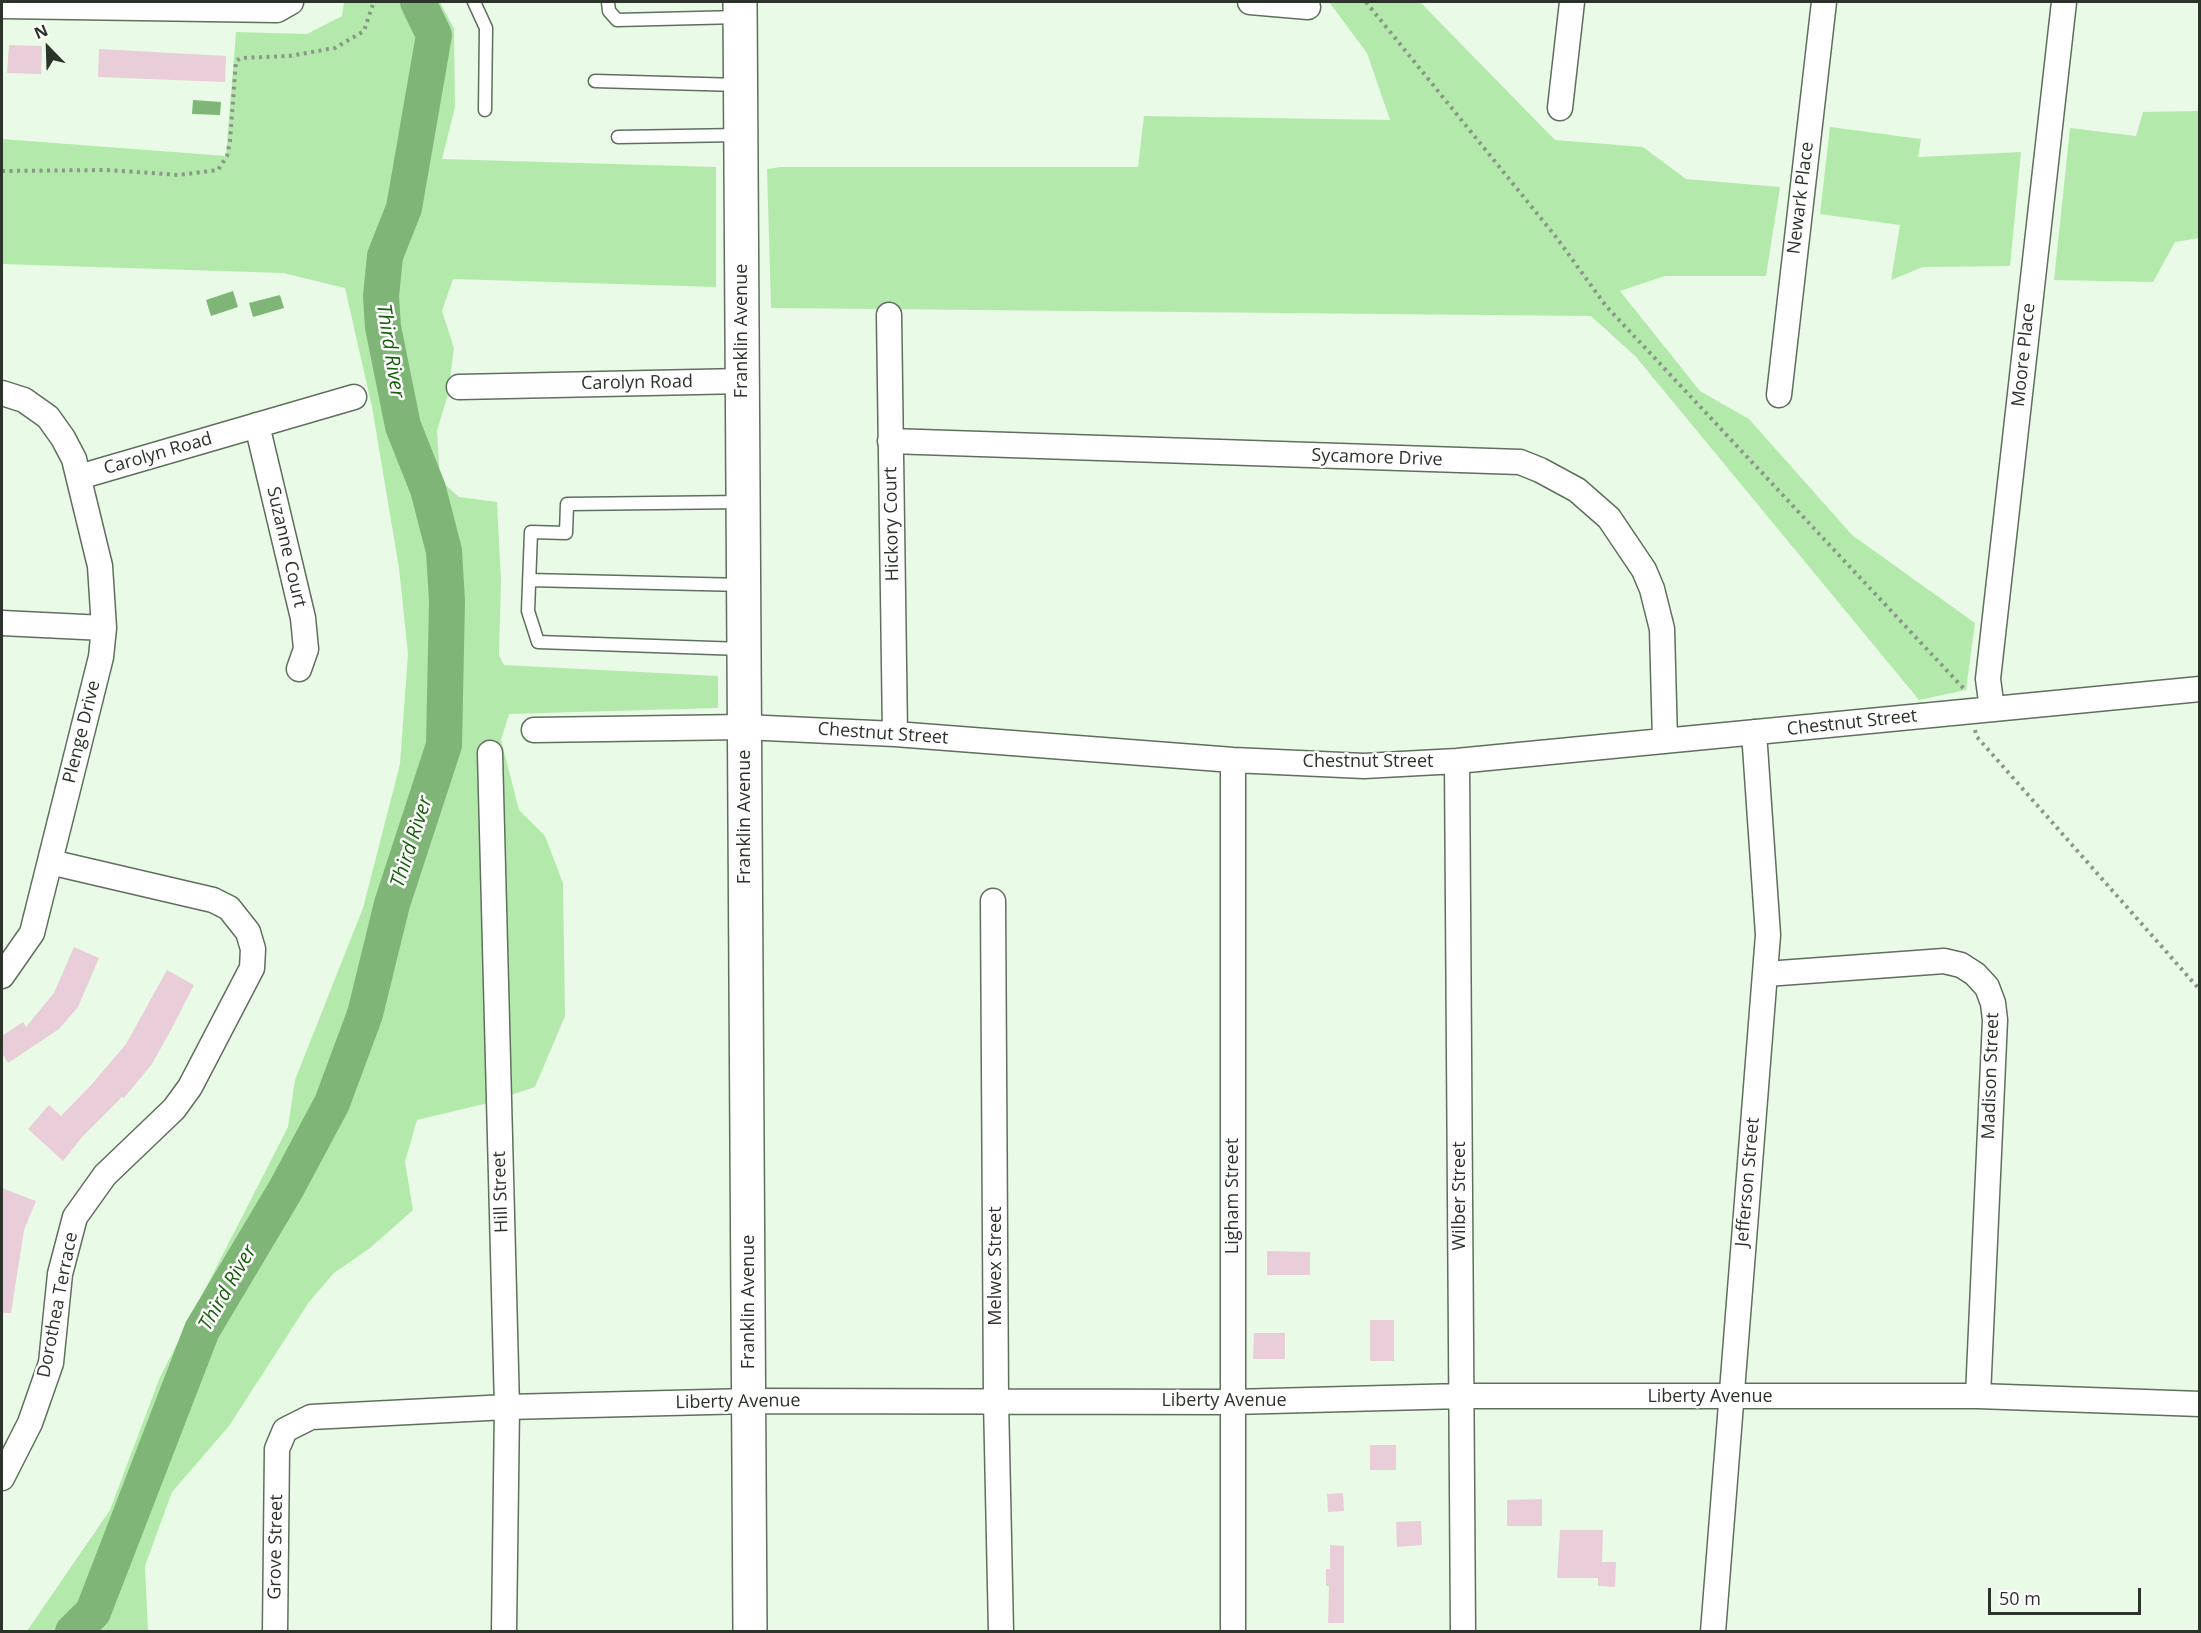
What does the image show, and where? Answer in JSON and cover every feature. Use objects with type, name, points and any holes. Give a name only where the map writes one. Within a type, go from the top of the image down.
[{"type":"main road","name":"Franklin Avenue","points":[[740,9],[750,1632]]},
{"type":"street","points":[[8,5],[277,10],[291,2]]},
{"type":"street","points":[[1250,2],[1308,7]]},
{"type":"street","points":[[1560,108],[1572,2]]},
{"type":"street","name":"Newark Place","points":[[1779,395],[1824,2]]},
{"type":"street","name":"Moore Place","points":[[1980,710],[1988,680],[2064,2]]},
{"type":"street","name":"Hickory Court","points":[[889,315],[895,734]]},
{"type":"street","name":"Carolyn Road","points":[[459,387],[743,381]]},
{"type":"street","name":"Carolyn Road","points":[[2,393],[24,400],[48,417],[74,459],[79,477],[354,397]]},
{"type":"street","name":"Suzanne Court","points":[[257,425],[303,618],[306,649],[299,669]]},
{"type":"street","name":"Sycamore Drive","points":[[890,441],[1520,462],[1577,490],[1609,518],[1644,570],[1652,589],[1662,629],[1665,741]]},
{"type":"street","name":"Plenge Drive","points":[[2,976],[33,933],[101,657],[104,628],[100,566],[79,477]]},
{"type":"street","points":[[2,623],[104,628]]},
{"type":"street","name":"Chestnut Street","points":[[534,730],[744,727],[895,734],[1233,760],[1364,766],[1457,761],[2199,688]]},
{"type":"street","name":"Jefferson Street","points":[[1713,1632],[1768,935],[1754,732]]},
{"type":"street","name":"Hill Street","points":[[490,753],[507,1407],[504,1632]]},
{"type":"street","name":"Ligham Street","points":[[1233,760],[1233,1632]]},
{"type":"street","name":"Wilber Street","points":[[1457,761],[1463,1632]]},
{"type":"street","name":"Dorothea Terrace","points":[[2,1478],[30,1423],[51,1363],[60,1274],[75,1217],[105,1175],[174,1109],[206,1061],[252,968],[253,949],[248,932],[229,908],[213,900],[50,862]]},
{"type":"street","name":"Melwex Street","points":[[993,901],[996,1400],[1001,1632]]},
{"type":"street","name":"Madison Street","points":[[1766,974],[1944,961],[1961,965],[1975,974],[1987,987],[1993,1003],[1995,1020],[1978,1396]]},
{"type":"street","name":"Liberty Avenue","points":[[277,1462],[277,1449],[285,1430],[311,1417],[507,1407],[750,1401],[1232,1402],[1462,1396],[1978,1396],[2199,1404]]},
{"type":"street","name":"Grove Street","points":[[275,1632],[277,1462]]},
{"type":"lane","points":[[474,2],[486,28],[485,110]]},
{"type":"lane","points":[[608,2],[609,11],[617,20],[740,9]]},
{"type":"lane","points":[[595,81],[741,85]]},
{"type":"lane","points":[[618,137],[741,135]]},
{"type":"lane","points":[[743,502],[567,504],[566,533],[531,532],[528,611],[538,642],[744,650]]},
{"type":"lane","points":[[529,580],[744,585]]},
{"type":"path","points":[[2,171],[107,170],[179,176],[218,170],[227,156],[230,141],[236,61],[241,58],[289,56],[335,48],[364,31],[373,4],[371,2]]},
{"type":"path","points":[[1366,2],[1556,237],[1606,306],[1966,690],[1980,710],[1977,737],[2199,990]]},
{"type":"shaded area","points":[[344,2],[440,2],[454,29],[455,107],[442,159],[716,167],[716,287],[453,279],[442,311],[454,348],[448,394],[437,431],[440,480],[459,497],[497,502],[501,580],[499,655],[504,665],[718,676],[718,708],[509,714],[501,740],[519,810],[545,836],[563,883],[565,1016],[535,1087],[484,1104],[417,1120],[405,1162],[413,1210],[370,1248],[334,1273],[309,1302],[229,1426],[172,1492],[145,1566],[148,1631],[27,1631],[110,1510],[160,1377],[288,1127],[295,1080],[363,908],[400,764],[408,654],[399,568],[372,407],[345,288],[283,273],[2,264],[2,139],[226,156],[236,32],[307,34],[342,16]]},
{"type":"shaded area","points":[[1329,2],[1420,2],[1555,140],[1643,147],[1686,179],[1780,187],[1766,276],[1665,276],[1620,291],[1700,391],[1749,419],[1852,535],[1975,623],[1966,690],[1919,700],[1636,357],[1591,316],[771,308],[767,169],[780,167],[1138,167],[1144,116],[1390,120],[1367,53]]},
{"type":"shaded area","points":[[193,100],[221,102],[220,115],[192,114]]},
{"type":"shaded area","points":[[2199,111],[2199,238],[2175,242],[2153,282],[2054,280],[2070,128],[2136,136],[2143,112]]},
{"type":"shaded area","points":[[1830,127],[1921,139],[1918,157],[2021,152],[2010,266],[1923,267],[1891,280],[1900,225],[1820,214]]},
{"type":"shaded area","points":[[233,291],[238,307],[211,316],[206,300]]},
{"type":"shaded area","points":[[280,295],[284,308],[253,317],[249,303]]},
{"type":"building","points":[[9,45],[42,46],[41,74],[7,73]]},
{"type":"building","points":[[99,49],[226,56],[225,82],[98,77]]},
{"type":"building","points":[[74,947],[99,958],[78,1007],[59,1029],[8,1063],[2,1053],[2,1036],[23,1022],[26,1027],[54,993]]},
{"type":"building","points":[[167,970],[194,985],[173,1026],[152,1064],[124,1098],[122,1097],[83,1136],[63,1161],[28,1129],[49,1105],[61,1116],[92,1084],[126,1044]]},
{"type":"building","points":[[2,1188],[36,1201],[24,1230],[11,1313],[2,1313]]},
{"type":"building","points":[[1267,1251],[1310,1252],[1310,1275],[1267,1275]]},
{"type":"building","points":[[1370,1320],[1394,1320],[1394,1361],[1370,1361]]},
{"type":"building","points":[[1254,1333],[1285,1333],[1285,1359],[1253,1359]]},
{"type":"building","points":[[1370,1445],[1396,1445],[1396,1470],[1370,1470]]},
{"type":"building","points":[[1343,1493],[1344,1511],[1328,1512],[1327,1494]]},
{"type":"building","points":[[1542,1499],[1542,1526],[1507,1526],[1507,1500]]},
{"type":"building","points":[[1421,1521],[1422,1545],[1397,1547],[1396,1522]]},
{"type":"building","points":[[1560,1530],[1603,1530],[1602,1562],[1616,1562],[1615,1587],[1598,1586],[1598,1578],[1557,1578]]},
{"type":"building","points":[[1330,1545],[1344,1546],[1344,1623],[1328,1623],[1329,1586],[1326,1586],[1326,1569],[1330,1569]]},
{"type":"waterway","name":"Third River","points":[[73,1632],[93,1612],[202,1330],[286,1189],[332,1103],[365,1014],[392,904],[444,745],[447,601],[444,551],[428,489],[403,426],[383,327],[381,296],[385,256],[404,208],[434,35],[418,2]]}]
